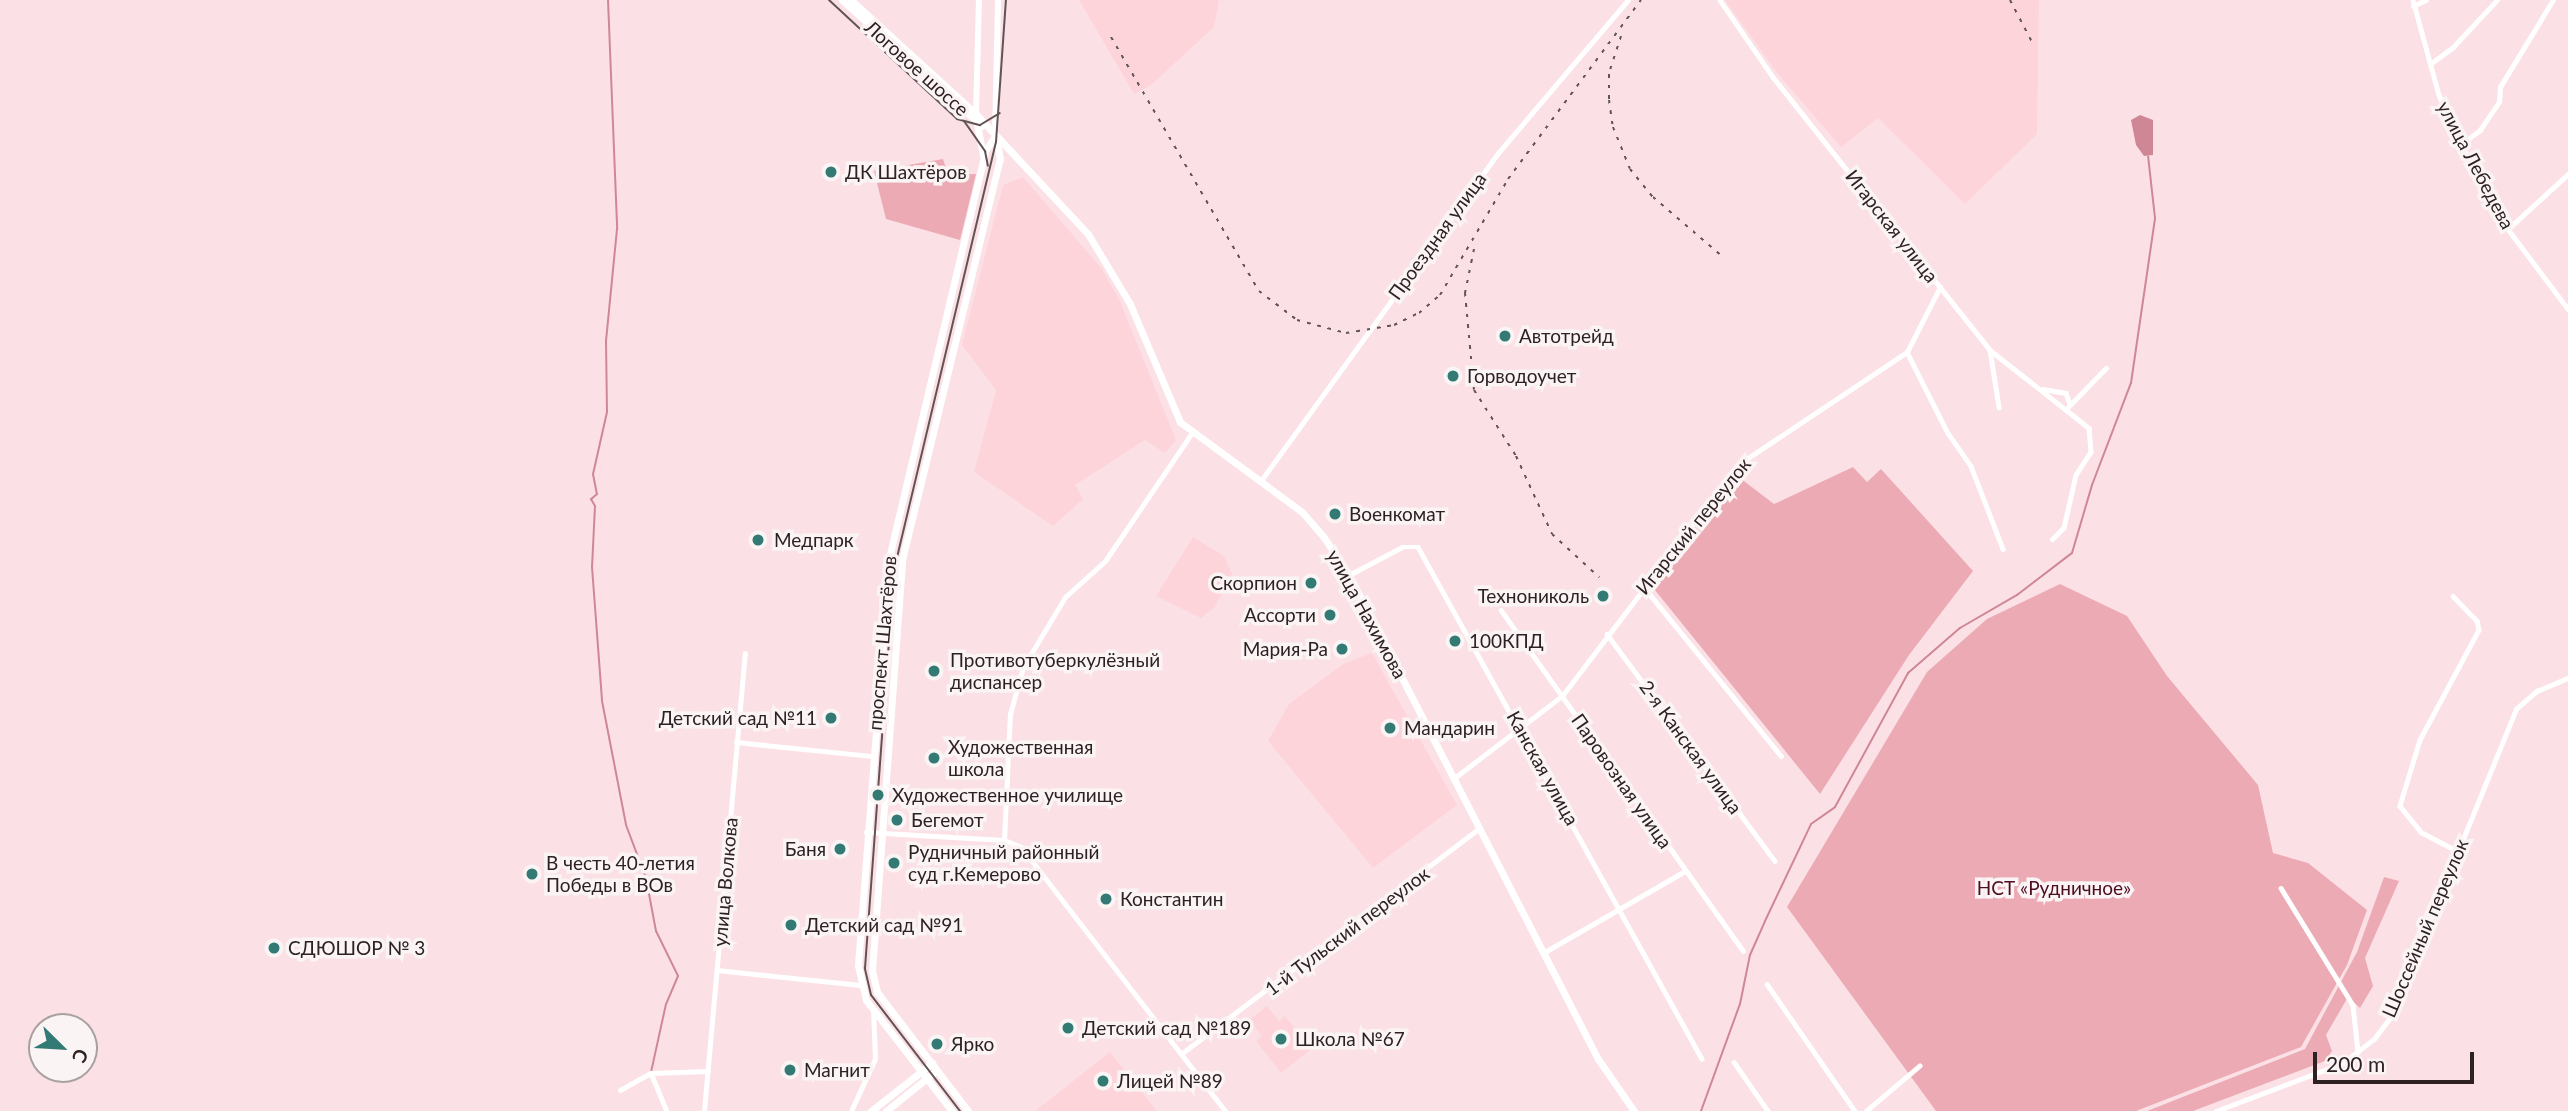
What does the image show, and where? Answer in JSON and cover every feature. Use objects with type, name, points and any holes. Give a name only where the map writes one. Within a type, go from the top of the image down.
[{"type":"main road","name":"Логовое шоссе","points":[[842,0],[976,118]]},
{"type":"main road","name":"Логовое шоссе","points":[[851,0],[976,118]]},
{"type":"main road","points":[[976,118],[979,0]]},
{"type":"main road","points":[[984,160],[995,136],[998,0]]},
{"type":"main road","name":"улица Нахимова","points":[[976,118],[1071,212],[1101,253],[1130,304],[1180,422],[1191,434],[1311,522],[1349,575],[1598,1059],[1634,1111]]},
{"type":"main road","name":"проспект Шахтёров","points":[[860,985],[866,832],[889,558],[984,160],[976,118]]},
{"type":"main road","name":"проспект Шахтёров","points":[[968,1111],[874,984],[880,833],[902,560],[1000,159],[995,136]]},
{"type":"main road","points":[[860,985],[873,1009],[951,1111]]},
{"type":"main road","points":[[871,1111],[934,1067]]},
{"type":"main road","points":[[886,1111],[924,1075]]},
{"type":"street","name":"Проездная улица","points":[[1259,483],[1499,152],[1628,0]]},
{"type":"street","name":"Игарская улица","points":[[1720,0],[1773,77],[1990,350],[2068,406],[2089,428],[2091,452],[2076,475],[2064,528],[2053,539]]},
{"type":"street","name":"улица Лебедева","points":[[2413,0],[2430,64],[2461,144],[2508,229],[2568,309]]},
{"type":"street","points":[[2413,7],[2426,0]]},
{"type":"street","points":[[2430,64],[2453,47],[2497,0]]},
{"type":"street","points":[[2461,144],[2480,130],[2499,102],[2500,87],[2553,0]]},
{"type":"street","points":[[2508,229],[2568,174]]},
{"type":"street","name":"Игарский переулок","points":[[1453,779],[1523,730],[1562,696],[1643,586],[1739,464],[1907,352],[1940,287]]},
{"type":"street","points":[[1990,350],[1999,407]]},
{"type":"street","points":[[1907,352],[1948,433],[1971,466],[2003,549]]},
{"type":"street","points":[[2068,406],[2106,368]]},
{"type":"street","points":[[2042,389],[2066,393],[2068,406]]},
{"type":"street","points":[[1004,840],[1010,713],[1023,667],[1065,597],[1105,561],[1191,434]]},
{"type":"street","name":"Канская улица","points":[[1349,575],[1402,547],[1418,547],[1523,730],[1702,1059]]},
{"type":"street","points":[[1643,586],[1781,756]]},
{"type":"street","points":[[2453,596],[2477,621],[2479,630],[2420,740],[2400,806],[2421,832],[2457,851]]},
{"type":"street","name":"Паровозная улица","points":[[1501,610],[1743,951]]},
{"type":"street","name":"2-я Канская улица","points":[[1607,634],[1775,861]]},
{"type":"street","name":"улица Волкова","points":[[704,1111],[745,654]]},
{"type":"street","name":"Шоссейный переулок","points":[[2216,1111],[2358,1053],[2390,1018],[2516,709],[2537,691],[2568,678]]},
{"type":"street","points":[[736,742],[872,756]]},
{"type":"street","name":"1-й Тульский переулок","points":[[1181,1054],[1478,830]]},
{"type":"street","points":[[866,832],[1004,840],[1017,844],[1225,1111]]},
{"type":"street","points":[[1542,953],[1685,871]]},
{"type":"street","points":[[2281,888],[2354,1005],[2358,1053]]},
{"type":"street","points":[[717,971],[860,985]]},
{"type":"street","points":[[1767,984],[1855,1111]]},
{"type":"street","points":[[851,1111],[874,1059],[873,1009]]},
{"type":"street","points":[[1734,1062],[1768,1111]]},
{"type":"street","points":[[1866,1111],[1919,1066]]},
{"type":"street","points":[[620,1090],[651,1073],[708,1070]]},
{"type":"street","points":[[651,1073],[667,1111]]},
{"type":"shaded area","points":[[1079,0],[1219,0],[1214,27],[1151,85],[1134,94]]},
{"type":"shaded area","points":[[1725,0],[2039,0],[2037,134],[1965,204],[1878,118],[1841,147],[1778,74]]},
{"type":"shaded area","points":[[2140,115],[2153,120],[2153,155],[2144,156],[2136,145],[2131,120]]},
{"type":"shaded area","points":[[1023,177],[1102,269],[1120,301],[1176,440],[1165,453],[1145,440],[1075,485],[1083,499],[1053,526],[974,472],[996,390],[962,345],[1003,185]]},
{"type":"shaded area","points":[[1193,537],[1224,556],[1232,574],[1214,608],[1201,618],[1156,596]]},
{"type":"shaded area","points":[[1372,653],[1457,805],[1373,868],[1268,741],[1289,704],[1343,664]]},
{"type":"shaded area","name":"Школа №67","points":[[1267,1006],[1279,1021],[1285,1016],[1311,1049],[1281,1073],[1256,1041],[1262,1036],[1249,1020]]},
{"type":"shaded area","name":"Лицей №89","points":[[1110,1052],[1157,1111],[1035,1111]]},
{"type":"green space","points":[[943,159],[948,175],[976,174],[960,240],[886,219],[874,171]]},
{"type":"green space","points":[[1853,467],[1867,482],[1881,469],[1973,571],[1909,655],[1820,794],[1650,584],[1736,475],[1774,504]]},
{"type":"green space","name":"НСТ «Рудничное»","points":[[2060,584],[2127,616],[2167,676],[2258,785],[2273,853],[2308,863],[2367,910],[2347,965],[2301,1047],[2136,1111],[1936,1111],[1787,907],[1927,672],[1987,619]]},
{"type":"green space","points":[[2384,877],[2399,881],[2365,958],[2373,986],[2360,1008],[2348,997],[2326,1035],[2332,1051],[2325,1061],[2193,1111],[2147,1111],[2305,1049],[2357,952]]},
{"type":"waterway","points":[[608,0],[617,229],[606,341],[607,412],[593,474],[597,494],[591,499],[595,506],[592,567],[602,701],[626,825],[646,878],[656,931],[678,976],[666,1004],[651,1072]]},
{"type":"waterway","points":[[1701,1111],[1740,1004],[1750,955],[1765,921],[1811,824],[1835,807],[1908,673],[1960,628],[2017,595],[2072,553],[2092,485],[2131,383],[2155,218],[2148,156]]},
{"type":"tram line","points":[[829,0],[957,119],[980,125],[1000,113]]},
{"type":"tram line","points":[[960,1111],[871,995],[865,968],[894,570],[996,142],[1006,0]]},
{"type":"tram line","points":[[964,121],[985,151],[988,166]]},
{"type":"railway","points":[[1111,37],[1259,291],[1297,320],[1346,333],[1394,325],[1419,313],[1440,295],[1508,179],[1641,0]]},
{"type":"railway","points":[[2010,0],[2032,42]]},
{"type":"railway","points":[[1621,36],[1609,74],[1609,100],[1613,127],[1630,169],[1653,197],[1723,257]]},
{"type":"railway","points":[[1474,249],[1465,293],[1474,390],[1516,456],[1552,534],[1599,577]]},
{"type":"place","name":"ДК Шахтёров","points":[[831,172]]},
{"type":"place","name":"Автотрейд","points":[[1505,336]]},
{"type":"place","name":"Горводоучет","points":[[1453,376]]},
{"type":"place","name":"Военкомат","points":[[1335,514]]},
{"type":"place","name":"Медпарк","points":[[758,540]]},
{"type":"place","name":"Скорпион","points":[[1311,583]]},
{"type":"place","name":"Технониколь","points":[[1603,596]]},
{"type":"place","name":"Ассорти","points":[[1330,615]]},
{"type":"place","name":"100КПД","points":[[1455,641]]},
{"type":"place","name":"Мария-Ра","points":[[1342,649]]},
{"type":"place","name":"Противотуберкулёзный диспансер","points":[[934,671]]},
{"type":"place","name":"Детский сад №11","points":[[831,718]]},
{"type":"place","name":"Мандарин","points":[[1390,728]]},
{"type":"place","name":"Художественная школа","points":[[934,758]]},
{"type":"place","name":"Художественное училище","points":[[878,795]]},
{"type":"place","name":"Бегемот","points":[[897,820]]},
{"type":"place","name":"Баня","points":[[840,849]]},
{"type":"place","name":"Рудничный районный суд г.Кемерово","points":[[894,863]]},
{"type":"place","name":"В честь 40-летия Победы в ВОв","points":[[532,874]]},
{"type":"place","name":"Константин","points":[[1106,899]]},
{"type":"place","name":"Детский сад №91","points":[[791,925]]},
{"type":"place","name":"СДЮШОР № 3","points":[[274,948]]},
{"type":"place","name":"Детский сад №189","points":[[1068,1028]]},
{"type":"place","name":"Школа №67","points":[[1281,1039]]},
{"type":"place","name":"Ярко","points":[[937,1044]]},
{"type":"place","name":"Магнит","points":[[790,1070]]},
{"type":"place","name":"Лицей №89","points":[[1103,1081]]}]
